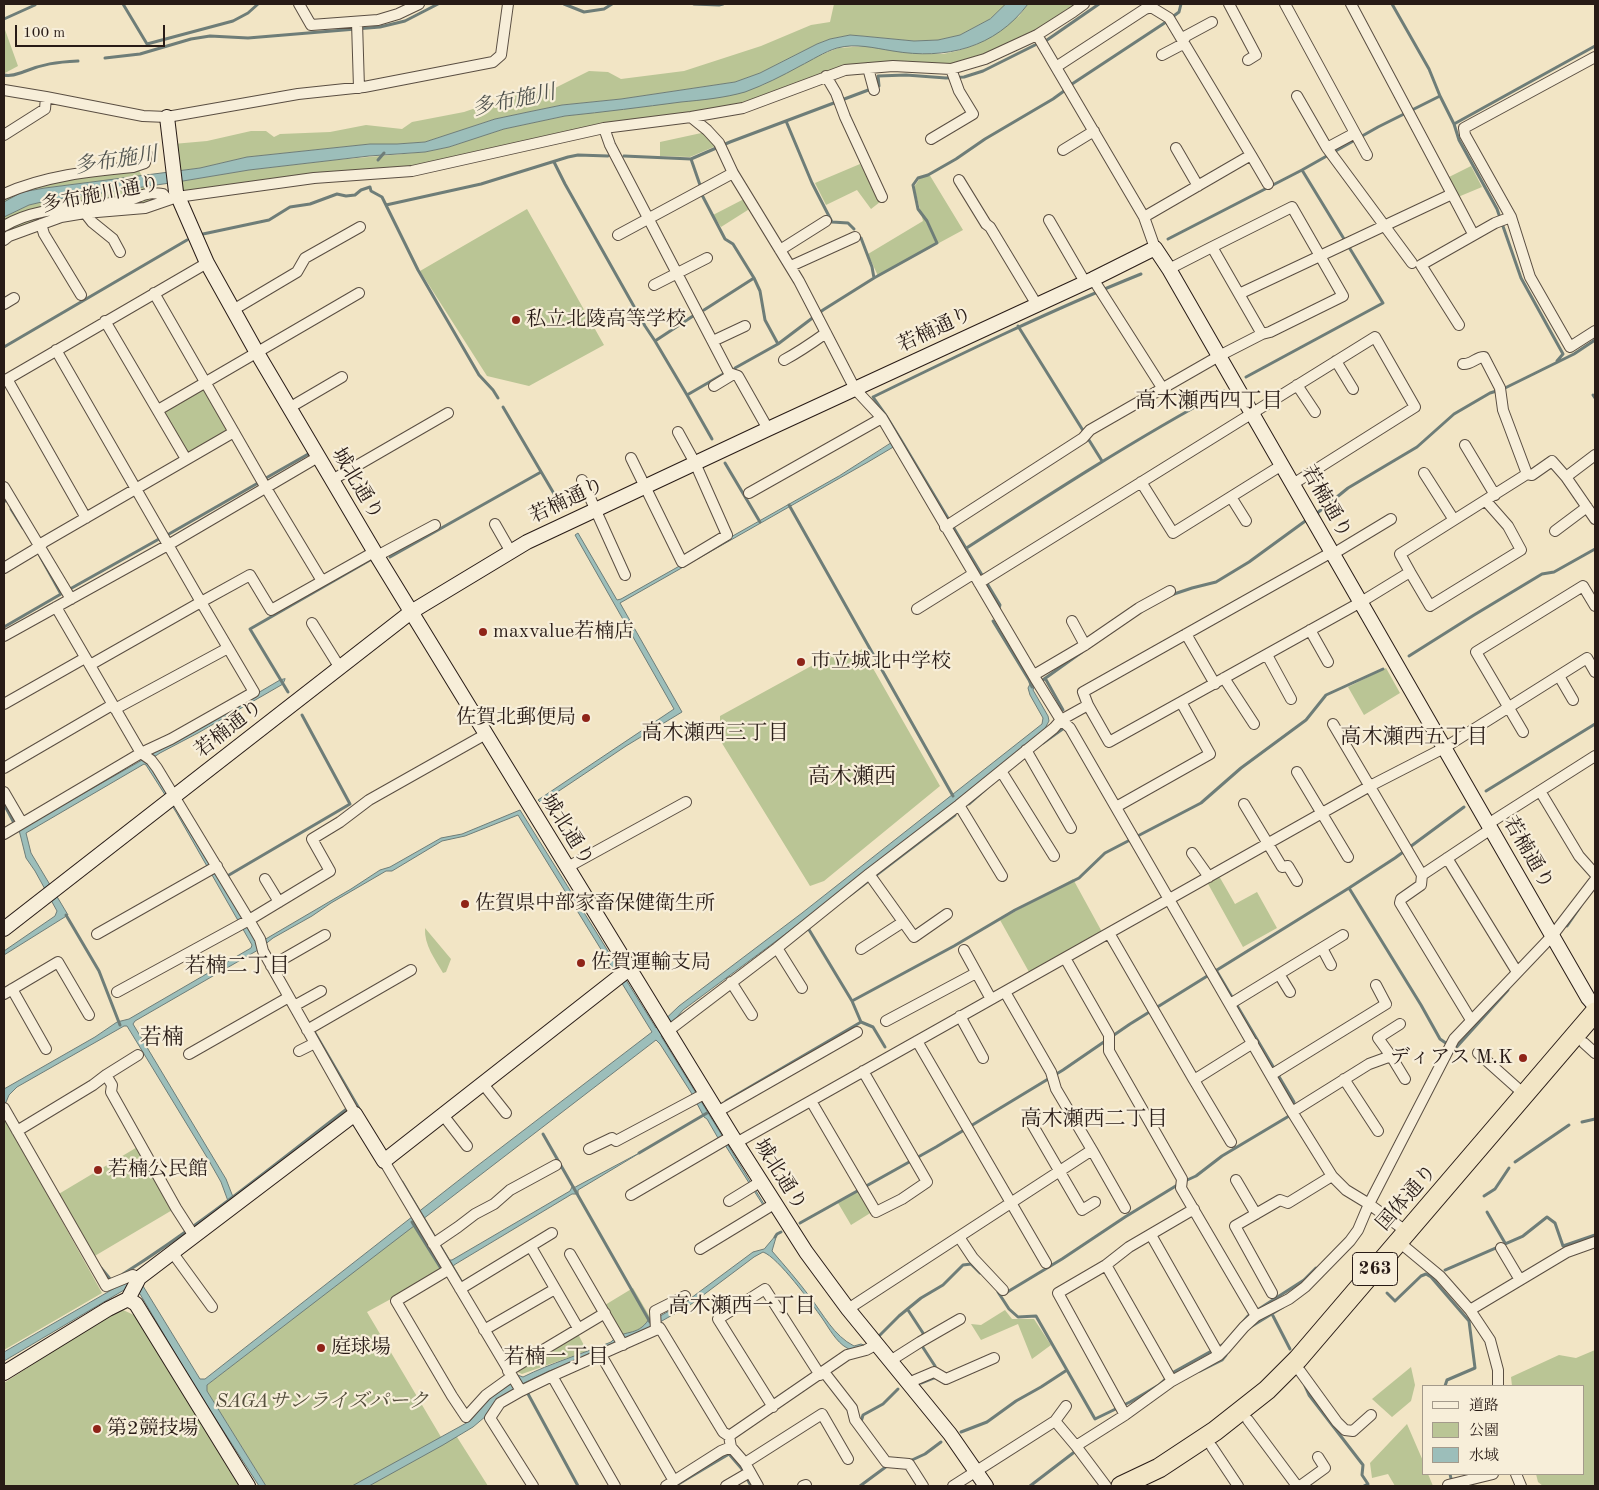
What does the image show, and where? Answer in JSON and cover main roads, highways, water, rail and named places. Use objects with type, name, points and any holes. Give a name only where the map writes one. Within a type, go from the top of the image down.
[{"type":"highway","name":"国体通り","points":[[1148,1486],[1174,1473],[1248,1420],[1300,1371],[1595,1012]]},
{"type":"highway","name":"国体通り","points":[[1120,1486],[1159,1468],[1215,1431],[1266,1390],[1298,1359],[1591,1042]]},
{"type":"water","points":[[1006,4],[1028,4],[1015,19],[985,41],[950,52],[932,54],[913,53],[865,46],[837,48],[780,77],[745,92],[729,96],[565,116],[504,129],[449,147],[425,152],[369,156],[249,170],[46,201],[29,205],[4,217],[4,202],[22,192],[200,168],[247,157],[370,144],[425,142],[495,119],[562,105],[621,99],[735,82],[760,73],[817,44],[850,35],[914,41],[938,40],[960,35],[990,19]]},
{"type":"water","points":[[893,442],[895,446],[868,462],[620,603],[682,712],[626,746],[541,803],[538,800],[674,709],[575,535],[578,533],[617,600],[621,599],[839,476]]},
{"type":"water","points":[[285,679],[283,684],[148,761],[264,940],[380,870],[390,867],[441,838],[462,834],[520,810],[656,1028],[679,1006],[802,913],[1042,724],[1043,718],[1028,688],[1031,682],[1034,687],[1033,690],[1049,721],[1043,732],[803,921],[683,1010],[661,1036],[763,1205],[725,1145],[704,1117],[692,1094],[656,1040],[207,1385],[207,1391],[266,1486],[259,1486],[195,1387],[140,1294],[124,1290],[4,1361],[4,1352],[127,1281],[143,1286],[200,1379],[205,1379],[652,1032],[518,815],[465,836],[442,841],[392,871],[386,871],[273,938],[258,950],[135,1021],[133,1024],[226,1179],[233,1197],[228,1201],[221,1182],[208,1159],[127,1026],[17,1087],[9,1095],[4,1107],[4,1089],[95,1037],[117,1022],[129,1019],[251,948],[252,945],[176,812],[144,764],[26,833],[31,853],[68,915],[4,955],[4,951],[55,916],[57,911],[26,858],[19,830],[144,759],[149,753],[193,731],[280,680]]},
{"type":"water","points":[[643,1151],[578,1190],[578,1194],[572,1194],[453,1267],[449,1262],[449,1260],[570,1191],[572,1187]]},
{"type":"water","points":[[777,1234],[772,1251],[801,1285],[829,1324],[847,1342],[854,1346],[864,1345],[856,1350],[852,1350],[839,1342],[811,1302],[777,1262],[763,1252],[690,1305],[653,1326],[583,1359],[549,1371],[524,1383],[497,1400],[486,1416],[473,1427],[443,1445],[369,1486],[352,1486],[470,1421],[490,1398],[517,1380],[515,1374],[523,1377],[544,1367],[611,1342],[620,1335],[640,1329],[649,1319],[653,1320],[687,1301],[753,1252],[764,1249]]},
{"type":"waterway","points":[[123,4],[147,44],[233,21],[248,13],[258,4]]},
{"type":"waterway","points":[[105,58],[140,54],[191,39],[210,36],[248,38],[380,27],[405,21],[438,4]]},
{"type":"waterway","points":[[564,4],[584,12],[604,9],[612,4]]},
{"type":"waterway","points":[[694,4],[723,4]]},
{"type":"waterway","points":[[1047,40],[1099,4]]},
{"type":"waterway","points":[[1072,84],[1163,24],[1179,12],[1181,4]]},
{"type":"waterway","points":[[1392,4],[1429,69],[1454,124],[1459,140],[1497,209],[1521,278],[1563,354],[1557,361]]},
{"type":"waterway","points":[[4,19],[35,5]]},
{"type":"waterway","points":[[624,156],[691,159],[730,142],[879,86],[878,76],[964,77],[983,71],[1035,45]]},
{"type":"waterway","points":[[1454,124],[1595,46]]},
{"type":"waterway","points":[[4,75],[14,75],[50,64],[78,61]]},
{"type":"waterway","points":[[735,368],[778,344],[823,310],[874,278],[937,243],[927,221],[918,209],[913,185],[918,178],[928,175],[956,159],[1064,91]]},
{"type":"waterway","points":[[1168,239],[1440,96]]},
{"type":"waterway","points":[[786,121],[812,183],[832,222],[848,223],[854,229]]},
{"type":"waterway","points":[[378,160],[384,153]]},
{"type":"waterway","points":[[386,205],[481,184],[568,157],[578,155],[608,156]]},
{"type":"waterway","points":[[691,159],[700,185]]},
{"type":"waterway","points":[[554,162],[655,341]]},
{"type":"waterway","points":[[1246,377],[1383,303],[1302,170]]},
{"type":"waterway","points":[[203,234],[269,220],[290,207],[310,204],[337,194],[355,195],[361,190],[370,187],[371,191],[382,197],[418,270],[479,375],[498,398]]},
{"type":"waterway","points":[[702,195],[725,239],[733,244],[754,278],[760,291],[765,320],[778,344]]},
{"type":"waterway","points":[[861,238],[874,278]]},
{"type":"waterway","points":[[4,347],[187,240]]},
{"type":"waterway","points":[[999,608],[1000,605],[873,397],[1039,318],[1141,274]]},
{"type":"waterway","points":[[704,310],[754,278]]},
{"type":"waterway","points":[[687,395],[655,341],[693,316]]},
{"type":"waterway","points":[[1018,326],[1102,461]]},
{"type":"waterway","points":[[1316,514],[1348,488],[1417,447],[1454,414],[1490,393],[1503,389],[1574,354],[1595,340]]},
{"type":"waterway","points":[[712,439],[687,395],[725,373]]},
{"type":"waterway","points":[[965,549],[1061,487],[1224,391]]},
{"type":"waterway","points":[[503,407],[563,509]]},
{"type":"waterway","points":[[266,478],[310,453]]},
{"type":"waterway","points":[[725,463],[760,522]]},
{"type":"waterway","points":[[390,557],[541,472]]},
{"type":"waterway","points":[[169,534],[258,483]]},
{"type":"waterway","points":[[4,497],[6,501]]},
{"type":"waterway","points":[[789,505],[953,796]]},
{"type":"waterway","points":[[11,509],[23,528]]},
{"type":"waterway","points":[[1171,595],[1216,582],[1249,562],[1308,519]]},
{"type":"waterway","points":[[70,589],[159,539]]},
{"type":"waterway","points":[[1409,656],[1542,574],[1554,572],[1595,549]]},
{"type":"waterway","points":[[4,627],[61,594],[40,556]]},
{"type":"waterway","points":[[288,692],[250,629],[370,560]]},
{"type":"waterway","points":[[993,621],[1032,687]]},
{"type":"waterway","points":[[1040,682],[1082,652]]},
{"type":"waterway","points":[[852,1001],[954,946],[1015,910],[1079,878],[1105,853],[1201,803],[1241,768],[1306,720],[1326,695],[1383,669]]},
{"type":"waterway","points":[[1045,678],[1063,710]]},
{"type":"waterway","points":[[229,875],[350,804],[302,715]]},
{"type":"waterway","points":[[1486,791],[1595,724]]},
{"type":"waterway","points":[[1043,743],[1064,728]]},
{"type":"waterway","points":[[969,804],[986,789]]},
{"type":"waterway","points":[[4,804],[13,821]]},
{"type":"waterway","points":[[800,1223],[936,1147],[1063,1070],[1130,1024],[1395,858],[1464,807]]},
{"type":"waterway","points":[[850,895],[955,815]]},
{"type":"waterway","points":[[1349,888],[1440,1039],[1450,1046]]},
{"type":"waterway","points":[[1567,926],[1580,907]]},
{"type":"waterway","points":[[66,915],[99,971],[120,1025]]},
{"type":"waterway","points":[[810,927],[808,928],[852,1001],[861,1022],[873,1027],[885,1047]]},
{"type":"waterway","points":[[1216,970],[1294,1102],[1292,1107]]},
{"type":"waterway","points":[[1454,1050],[1508,990]]},
{"type":"waterway","points":[[726,1101],[861,1022]]},
{"type":"waterway","points":[[315,1033],[361,1112]]},
{"type":"waterway","points":[[123,1274],[209,1215],[348,1108]]},
{"type":"waterway","points":[[639,1153],[707,1113]]},
{"type":"waterway","points":[[1185,1181],[1196,1176],[1222,1156],[1289,1116],[1290,1113]]},
{"type":"waterway","points":[[1582,1122],[1595,1119]]},
{"type":"waterway","points":[[1515,1162],[1569,1125]]},
{"type":"waterway","points":[[543,1134],[650,1322]]},
{"type":"waterway","points":[[1484,1196],[1495,1189],[1509,1168]]},
{"type":"waterway","points":[[402,1182],[464,1286]]},
{"type":"waterway","points":[[1004,1294],[1179,1184]]},
{"type":"waterway","points":[[1487,1212],[1505,1243]]},
{"type":"waterway","points":[[1445,1270],[1523,1236],[1547,1217],[1555,1223],[1563,1246],[1595,1235]]},
{"type":"waterway","points":[[412,1222],[442,1270]]},
{"type":"waterway","points":[[775,1237],[781,1232]]},
{"type":"waterway","points":[[880,1335],[921,1298],[943,1285],[963,1265],[971,1264],[980,1273]]},
{"type":"waterway","points":[[101,1268],[111,1280]]},
{"type":"waterway","points":[[998,1292],[1009,1309],[1018,1317],[1036,1316],[1095,1419],[1130,1402],[1159,1385],[1172,1373],[1224,1344],[1248,1316],[1304,1280],[1316,1268]]},
{"type":"waterway","points":[[1387,1293],[1395,1301],[1421,1276],[1426,1274],[1431,1277],[1469,1321],[1475,1368],[1447,1380],[1445,1385]]},
{"type":"waterway","points":[[1252,1326],[1283,1307]]},
{"type":"waterway","points":[[908,1310],[923,1333],[923,1337]]},
{"type":"waterway","points":[[1272,1314],[1290,1349]]},
{"type":"waterway","points":[[922,1343],[936,1371]]},
{"type":"waterway","points":[[1200,1371],[1222,1360],[1226,1355]]},
{"type":"waterway","points":[[961,1432],[987,1422],[1016,1401],[1067,1370]]},
{"type":"waterway","points":[[921,1383],[936,1377]]},
{"type":"waterway","points":[[1305,1386],[1309,1395],[1363,1465],[1362,1475],[1368,1484],[1364,1486]]},
{"type":"waterway","points":[[861,1422],[863,1415],[883,1404],[898,1389]]},
{"type":"waterway","points":[[527,1392],[578,1486]]},
{"type":"waterway","points":[[912,1460],[925,1454],[941,1442]]},
{"type":"waterway","points":[[1030,1486],[1077,1450]]},
{"type":"waterway","points":[[675,1486],[729,1454],[742,1469],[751,1486]]},
{"type":"waterway","points":[[860,1486],[887,1466]]},
{"type":"waterway","points":[[1450,1475],[1452,1483]]},
{"type":"place","name":"私立北陵高等学校","points":[[516,320]]},
{"type":"place","name":"maxvalue若楠店","points":[[483,632]]},
{"type":"place","name":"市立城北中学校","points":[[801,662]]},
{"type":"place","name":"佐賀北郵便局","points":[[586,718]]},
{"type":"place","name":"佐賀県中部家畜保健衛生所","points":[[465,904]]},
{"type":"place","name":"佐賀運輸支局","points":[[581,963]]},
{"type":"place","name":"ディアス M.K","points":[[1523,1058]]},
{"type":"place","name":"若楠公民館","points":[[98,1170]]},
{"type":"place","name":"庭球場","points":[[321,1348]]},
{"type":"place","name":"第2競技場","points":[[97,1429]]},
{"type":"district","name":"高木瀬西四丁目","points":[[1209,401]]},
{"type":"district","name":"高木瀬西三丁目","points":[[715,733]]},
{"type":"district","name":"高木瀬西五丁目","points":[[1414,737]]},
{"type":"district","name":"高木瀬西","points":[[852,777]]},
{"type":"district","name":"若楠二丁目","points":[[237,966]]},
{"type":"district","name":"若楠","points":[[162,1038]]},
{"type":"district","name":"高木瀬西二丁目","points":[[1094,1119]]},
{"type":"district","name":"高木瀬西一丁目","points":[[742,1306]]},
{"type":"district","name":"若楠一丁目","points":[[556,1357]]},
{"type":"water label","name":"多布施川","points":[[514,101]]},
{"type":"water label","name":"多布施川","points":[[116,161]]},
{"type":"park label","name":"SAGAサンライズパーク","points":[[322,1402]]}]
